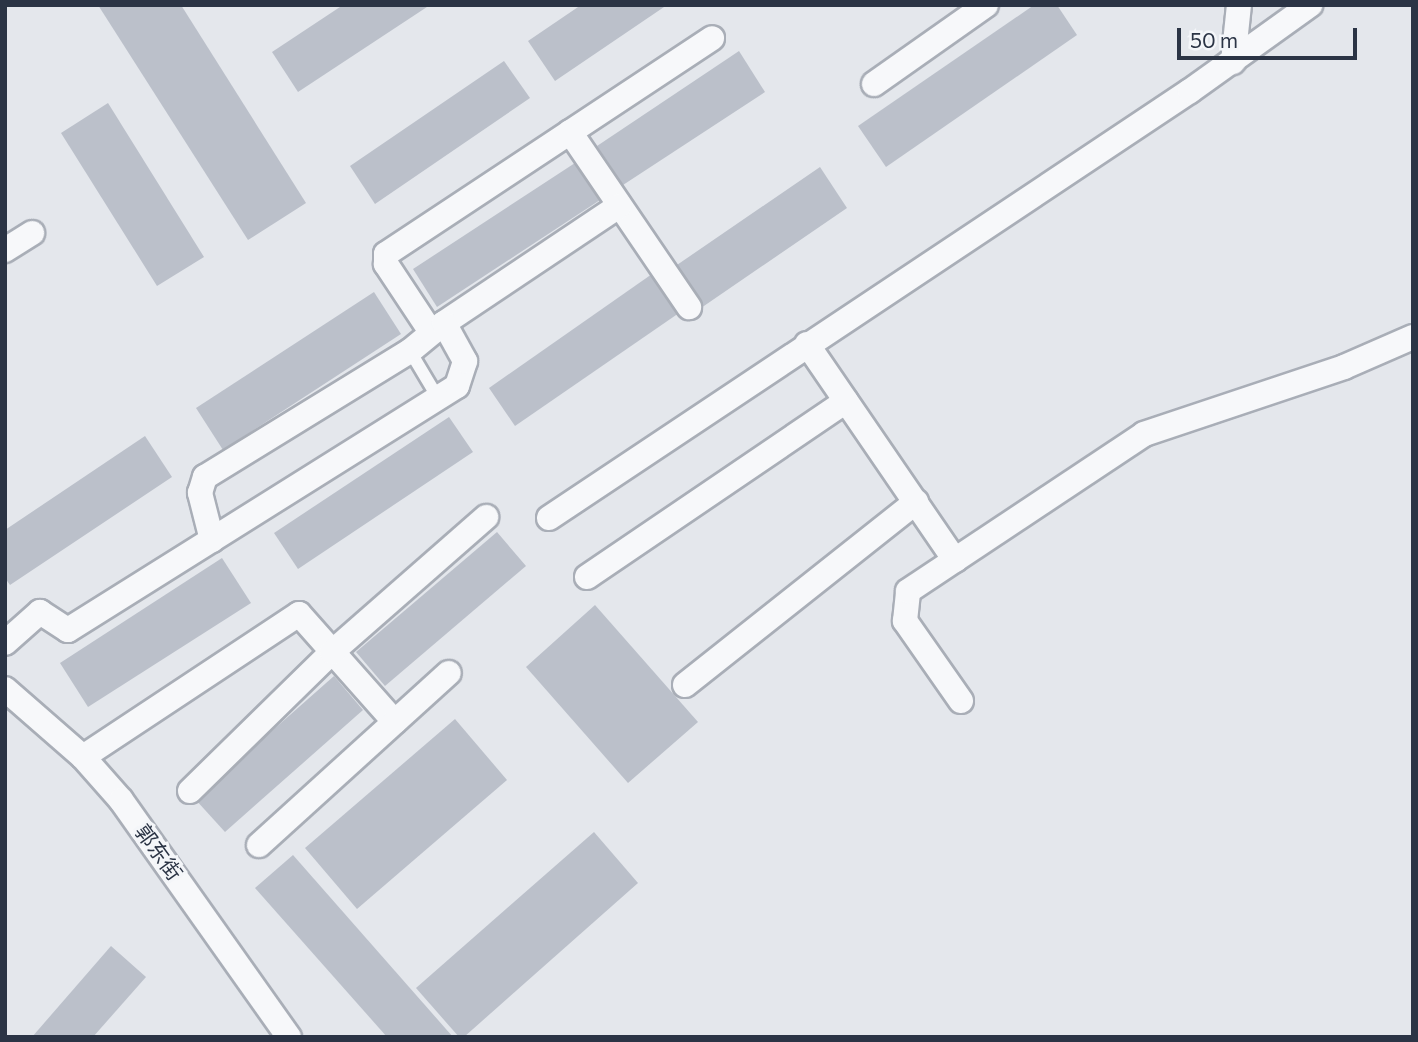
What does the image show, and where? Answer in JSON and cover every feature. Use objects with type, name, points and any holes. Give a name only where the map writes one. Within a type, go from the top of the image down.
[{"type":"street","points":[[874,83],[986,5]]},
{"type":"street","points":[[1233,62],[1239,5]]},
{"type":"street","points":[[549,518],[1233,62],[1310,5]]},
{"type":"street","points":[[5,643],[40,612],[68,630],[457,386],[465,361],[386,264],[386,254],[712,38]]},
{"type":"street","points":[[570,132],[689,307]]},
{"type":"street","points":[[212,540],[200,493],[205,477],[410,351],[437,327],[619,206]]},
{"type":"street","points":[[5,250],[32,233]]},
{"type":"street","points":[[961,701],[905,621],[908,591],[1144,434],[1343,367],[1413,337]]},
{"type":"street","points":[[807,344],[955,559]]},
{"type":"street","points":[[587,577],[846,401]]},
{"type":"street","points":[[685,685],[916,502]]},
{"type":"street","points":[[190,791],[332,652],[486,517]]},
{"type":"street","points":[[83,757],[299,614],[395,722]]},
{"type":"street","points":[[259,845],[449,673]]},
{"type":"street","name":"郭东街","points":[[5,689],[83,757],[153,843],[289,1037]]},
{"type":"lane","points":[[410,351],[438,398]]},
{"type":"building","points":[[98,5],[181,5],[306,203],[248,240]]},
{"type":"building","points":[[343,5],[430,5],[298,92],[272,52]]},
{"type":"building","points":[[581,5],[667,5],[555,81],[528,41]]},
{"type":"building","points":[[1034,5],[1057,5],[1077,35],[886,167],[858,126]]},
{"type":"building","points":[[739,51],[765,92],[623,185],[597,146]]},
{"type":"building","points":[[504,61],[530,98],[375,204],[350,166]]},
{"type":"building","points":[[108,103],[204,257],[157,286],[61,133]]},
{"type":"building","points":[[575,163],[600,200],[437,307],[413,269]]},
{"type":"building","points":[[820,167],[847,208],[701,308],[674,267]]},
{"type":"building","points":[[652,274],[679,313],[515,426],[489,388]]},
{"type":"building","points":[[374,292],[401,334],[223,450],[196,408]]},
{"type":"building","points":[[449,417],[473,452],[298,569],[274,533]]},
{"type":"building","points":[[145,436],[172,477],[10,585],[5,578],[5,530]]},
{"type":"building","points":[[497,532],[526,566],[385,686],[356,652]]},
{"type":"building","points":[[222,558],[251,603],[88,707],[60,663]]},
{"type":"building","points":[[595,605],[698,722],[628,783],[526,667]]},
{"type":"building","points":[[334,676],[363,710],[225,832],[195,799]]},
{"type":"building","points":[[455,719],[507,780],[357,909],[305,848]]},
{"type":"building","points":[[594,832],[638,883],[464,1037],[459,1037],[416,988]]},
{"type":"building","points":[[293,855],[453,1037],[387,1037],[255,888]]},
{"type":"building","points":[[111,946],[146,977],[93,1037],[32,1037]]}]
